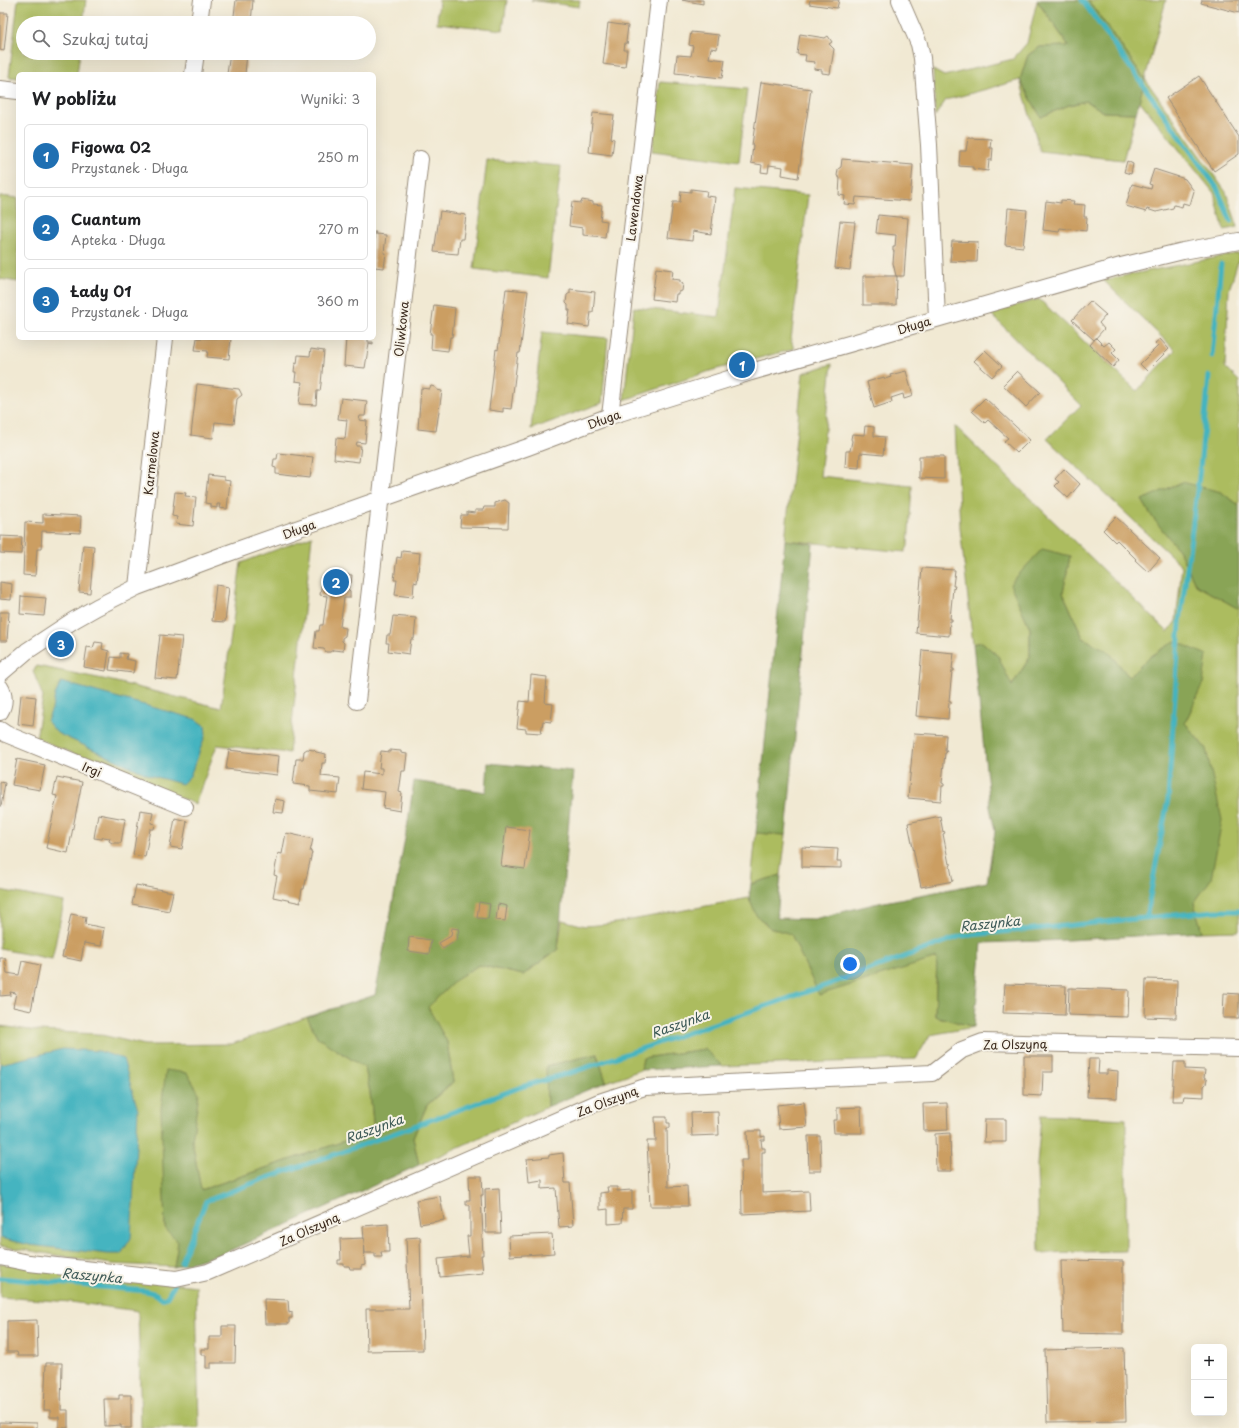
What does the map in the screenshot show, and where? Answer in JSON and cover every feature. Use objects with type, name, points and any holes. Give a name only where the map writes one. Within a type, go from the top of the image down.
[{"type":"street","points":[[200,16],[202,0]]},
{"type":"street","name":"Lawendowa","points":[[610,416],[659,0]]},
{"type":"street","points":[[900,0],[919,44],[922,58],[929,145],[937,318]]},
{"type":"street","points":[[193,72],[195,60]]},
{"type":"street","points":[[0,89],[16,91]]},
{"type":"street","name":"Oliwkowa","points":[[357,701],[382,499],[420,159]]},
{"type":"street","name":"Długa","points":[[0,674],[27,651],[74,620],[137,587],[223,555],[521,450],[610,416],[751,372],[1121,266],[1183,251],[1239,241]]},
{"type":"street","name":"Karmelowa","points":[[137,587],[165,340]]},
{"type":"street","points":[[0,687],[4,698],[4,704],[0,712]]},
{"type":"street","name":"Irgi","points":[[0,730],[6,734],[185,807]]},
{"type":"street","name":"Za Olszyną","points":[[0,1257],[29,1263],[176,1279],[208,1272],[599,1102],[644,1087],[932,1073],[962,1050],[983,1042],[1239,1048]]},
{"type":"green space","points":[[18,0],[86,0],[84,16],[16,16]]},
{"type":"green space","points":[[439,0],[507,0],[503,30],[437,23]]},
{"type":"green space","points":[[531,0],[580,0],[579,7]]},
{"type":"green space","points":[[1037,0],[1088,0],[1145,79],[1136,113],[1104,112],[1086,101],[1069,105],[1041,117],[1020,80],[1028,55],[1040,47],[1069,46]]},
{"type":"green space","points":[[1088,0],[1166,0],[1145,79]]},
{"type":"green space","points":[[1037,1],[1069,46],[1040,47],[1028,55],[1020,80],[946,100],[935,116],[933,70],[944,76],[1013,59],[1027,43]]},
{"type":"green space","points":[[16,17],[16,60],[79,60],[77,72],[16,72],[16,78],[9,77]]},
{"type":"green space","points":[[1145,79],[1226,192],[1238,227],[1224,230],[1214,193],[1139,100]]},
{"type":"green space","points":[[1020,80],[1041,117],[1069,105],[1087,101],[1104,112],[1136,113],[1123,160],[1040,151]]},
{"type":"green space","points":[[660,82],[747,89],[739,162],[652,151]]},
{"type":"green space","points":[[487,160],[561,166],[548,278],[474,269]]},
{"type":"green space","points":[[735,188],[808,195],[791,340],[794,349],[713,370],[624,400],[634,307],[719,317]]},
{"type":"green space","points":[[0,196],[16,198],[16,282],[0,279]]},
{"type":"green space","points":[[1239,253],[1239,258],[1229,290],[1225,367],[1239,381],[1239,505],[1221,492],[1142,500],[1153,518],[1178,549],[1196,585],[1239,609],[1239,931],[1202,932],[1194,903],[1211,878],[1206,749],[1185,723],[1203,683],[1148,658],[1129,677],[1108,651],[1083,638],[1063,593],[1070,556],[1011,584],[1030,628],[1030,657],[1011,687],[998,656],[982,642],[973,644],[960,527],[955,426],[1168,632],[1176,621],[1182,566],[1047,439],[1081,405],[990,313],[1039,299],[1137,391],[1175,350],[1103,280]]},
{"type":"green space","points":[[542,332],[608,338],[602,403],[531,429]]},
{"type":"green space","points":[[832,364],[820,476],[912,486],[908,546],[905,552],[785,540],[803,373]]},
{"type":"green space","points":[[1182,482],[1221,492],[1239,505],[1239,609],[1196,585],[1178,549],[1153,518],[1142,500]]},
{"type":"green space","points":[[312,536],[289,753],[217,745],[195,804],[36,738],[43,697],[33,671],[37,666],[108,680],[221,708],[241,563]]},
{"type":"green space","points":[[785,540],[813,544],[786,835],[756,833]]},
{"type":"green space","points":[[1042,549],[1070,556],[1063,593],[1083,638],[1108,651],[1129,677],[1148,658],[1175,641],[1207,655],[1203,683],[1185,723],[1206,749],[1222,820],[1211,879],[1194,903],[1202,932],[1069,940],[982,943],[974,1027],[935,1016],[937,958],[819,995],[791,934],[770,928],[756,915],[749,898],[751,884],[781,875],[777,918],[814,919],[874,904],[987,882],[995,831],[990,807],[973,644],[982,642],[998,656],[1012,686],[1030,657],[1030,628],[1010,584]]},
{"type":"green space","points":[[488,763],[573,771],[558,949],[523,975],[479,965],[459,977],[428,1007],[447,1042],[453,1082],[427,1105],[413,1138],[419,1165],[222,1254],[174,1267],[178,1242],[165,1228],[161,1109],[166,1070],[187,1073],[199,1093],[192,1140],[201,1190],[374,1131],[370,1092],[365,1068],[318,1038],[307,1017],[375,995],[407,828],[414,781],[486,792]]},
{"type":"green space","points":[[756,833],[786,835],[781,875],[751,884]]},
{"type":"green space","points":[[0,890],[64,902],[52,959],[0,949]]},
{"type":"green space","points":[[749,898],[760,919],[775,929],[791,934],[937,958],[935,1016],[974,1027],[930,1035],[916,1059],[722,1066],[705,1049],[643,1058],[641,1070],[606,1082],[597,1054],[547,1066],[547,1107],[419,1165],[413,1138],[427,1105],[453,1082],[447,1042],[427,1007],[459,977],[479,965],[523,975],[558,949],[562,920],[585,926],[610,924]]},
{"type":"green space","points":[[307,1017],[318,1038],[365,1068],[370,1092],[374,1131],[201,1190],[192,1140],[198,1093],[164,1180],[165,1228],[178,1242],[174,1267],[111,1264],[0,1246],[0,1026],[38,1031],[97,1034],[145,1045],[232,1044]]},
{"type":"green space","points":[[705,1049],[722,1066],[641,1070],[643,1058]]},
{"type":"green space","points":[[597,1054],[606,1082],[547,1107],[546,1066]]},
{"type":"green space","points":[[1041,1115],[1126,1119],[1126,1251],[1039,1253],[1037,1165]]},
{"type":"green space","points":[[0,1263],[196,1286],[199,1428],[141,1428],[138,1311],[71,1302],[0,1297]]},
{"type":"water","points":[[61,682],[195,719],[205,726],[206,734],[190,776],[182,784],[149,775],[57,733],[47,721],[52,709],[55,695]]},
{"type":"water","points":[[63,1049],[99,1051],[123,1059],[138,1110],[131,1238],[121,1254],[108,1254],[30,1245],[0,1238],[0,1064]]},
{"type":"building","points":[[236,0],[253,0],[252,16],[234,16]]},
{"type":"building","points":[[682,0],[703,0],[703,4]]},
{"type":"building","points":[[810,0],[839,0],[837,8],[809,4]]},
{"type":"building","points":[[1202,0],[1239,0],[1239,13],[1201,3]]},
{"type":"building","points":[[0,13],[8,13],[4,51],[0,50]]},
{"type":"building","points":[[608,23],[628,26],[626,42],[628,43],[625,43],[624,50],[627,50],[625,67],[603,64]]},
{"type":"building","points":[[691,32],[719,35],[717,49],[711,48],[709,58],[725,60],[722,78],[675,73],[677,55],[691,56],[693,46],[689,45]]},
{"type":"building","points":[[800,34],[825,38],[828,36],[832,42],[829,44],[834,49],[830,74],[822,73],[822,70],[814,69],[815,62],[805,61],[806,55],[797,54]]},
{"type":"building","points":[[229,60],[246,60],[245,72],[227,72]]},
{"type":"building","points":[[1199,76],[1239,137],[1239,154],[1214,171],[1166,98]]},
{"type":"building","points":[[761,82],[811,89],[798,178],[782,175],[783,167],[769,165],[768,173],[761,172],[762,165],[751,163],[752,145]]},
{"type":"building","points":[[593,113],[614,115],[611,138],[614,139],[612,155],[589,152]]},
{"type":"building","points":[[968,138],[991,139],[990,148],[993,148],[992,160],[989,160],[988,171],[973,169],[973,167],[959,166],[960,151],[966,151]]},
{"type":"building","points":[[842,159],[913,165],[910,201],[856,197],[855,205],[844,204],[845,196],[839,195],[840,178],[837,176],[838,169],[841,167]]},
{"type":"building","points":[[1127,161],[1133,164],[1131,174],[1124,172]]},
{"type":"building","points":[[1154,169],[1185,179],[1194,191],[1190,205],[1183,203],[1182,207],[1174,205],[1173,208],[1156,212],[1147,209],[1146,212],[1126,206],[1132,184],[1151,189],[1152,185],[1149,184]]},
{"type":"building","points":[[691,189],[707,191],[706,196],[715,197],[711,234],[693,231],[692,241],[668,238],[673,202],[680,202],[681,191],[691,192]]},
{"type":"building","points":[[582,200],[593,202],[593,204],[602,205],[600,220],[607,221],[605,237],[583,235],[583,228],[569,226],[572,202],[581,203]]},
{"type":"building","points":[[1061,200],[1074,201],[1073,204],[1085,205],[1084,217],[1087,217],[1086,231],[1060,228],[1059,232],[1043,230],[1046,201],[1061,203]]},
{"type":"building","points":[[1008,208],[1027,210],[1023,247],[1005,245]]},
{"type":"building","points":[[440,211],[466,215],[463,239],[460,239],[458,254],[434,252]]},
{"type":"building","points":[[878,215],[908,218],[904,276],[896,276],[893,263],[893,247],[895,247],[896,235],[876,233]]},
{"type":"building","points":[[840,221],[855,222],[850,270],[835,268]]},
{"type":"building","points":[[376,234],[386,235],[384,268],[376,267]]},
{"type":"building","points":[[952,241],[978,242],[977,262],[950,261]]},
{"type":"building","points":[[656,268],[673,270],[672,279],[680,280],[683,284],[682,291],[676,294],[675,302],[652,299]]},
{"type":"building","points":[[863,276],[897,276],[896,305],[863,305]]},
{"type":"building","points":[[506,289],[528,291],[511,409],[503,408],[503,412],[489,410],[496,349],[498,350]]},
{"type":"building","points":[[570,289],[595,292],[593,312],[591,312],[589,327],[568,324],[570,310],[568,310],[568,305],[566,303],[567,295],[570,293]]},
{"type":"building","points":[[1090,301],[1106,315],[1099,323],[1104,329],[1094,340],[1072,320]]},
{"type":"building","points":[[434,305],[455,308],[452,337],[450,337],[448,351],[431,349],[432,334],[430,334]]},
{"type":"building","points":[[1096,338],[1104,346],[1109,342],[1116,349],[1112,353],[1119,360],[1113,367],[1090,345]]},
{"type":"building","points":[[1160,339],[1169,349],[1147,371],[1140,364],[1158,346],[1155,343]]},
{"type":"building","points":[[197,340],[231,340],[229,359],[207,357],[208,351],[195,350]]},
{"type":"building","points":[[346,340],[368,340],[368,342],[373,342],[373,344],[369,343],[365,368],[344,366]]},
{"type":"building","points":[[311,349],[324,351],[320,391],[317,391],[316,405],[299,404],[302,382],[295,381],[295,363],[297,364],[298,355],[310,356]]},
{"type":"building","points":[[985,350],[1002,366],[992,377],[974,361]]},
{"type":"building","points":[[906,371],[913,396],[904,399],[903,394],[891,398],[892,402],[874,408],[867,382],[884,377],[885,379],[891,377],[890,375]]},
{"type":"building","points":[[1017,371],[1040,392],[1026,407],[1003,385]]},
{"type":"building","points":[[197,384],[239,389],[242,395],[237,399],[234,424],[215,422],[213,438],[191,435]]},
{"type":"building","points":[[431,386],[442,391],[436,431],[418,429],[421,388],[429,389]]},
{"type":"building","points":[[341,398],[367,401],[365,416],[360,416],[359,420],[367,421],[365,443],[357,442],[356,446],[361,446],[359,462],[334,459],[336,438],[345,439],[347,420],[338,419]]},
{"type":"building","points":[[985,398],[1030,440],[1017,453],[1004,441],[1008,438],[988,420],[985,423],[972,411]]},
{"type":"building","points":[[865,426],[874,427],[874,436],[885,437],[883,455],[860,453],[859,468],[845,467],[846,451],[850,451],[852,434],[864,435]]},
{"type":"building","points":[[278,453],[313,457],[310,478],[276,474],[276,468],[273,467],[274,459],[277,459]]},
{"type":"building","points":[[919,456],[944,456],[944,479],[919,478]]},
{"type":"building","points":[[1064,469],[1080,484],[1068,498],[1055,486],[1059,482],[1055,479]]},
{"type":"building","points":[[208,475],[224,477],[224,480],[230,481],[227,509],[219,508],[220,504],[217,504],[217,508],[211,507],[211,504],[205,503]]},
{"type":"building","points":[[175,492],[186,493],[185,496],[196,497],[193,526],[176,524],[177,517],[172,516]]},
{"type":"building","points":[[505,500],[509,503],[508,528],[460,527],[461,515],[467,515],[467,512],[475,513],[475,510],[483,510],[484,507],[495,507],[495,503]]},
{"type":"building","points":[[43,514],[81,516],[80,533],[42,531],[41,549],[37,549],[35,576],[23,575],[25,522],[43,523]]},
{"type":"building","points":[[1116,517],[1160,558],[1148,572],[1117,540],[1115,542],[1103,530]]},
{"type":"building","points":[[0,536],[22,537],[21,554],[0,553]]},
{"type":"building","points":[[83,545],[94,546],[90,593],[79,592]]},
{"type":"building","points":[[402,551],[420,553],[417,583],[414,582],[413,597],[395,595],[397,580],[394,580],[397,557],[401,558]]},
{"type":"building","points":[[922,568],[955,570],[953,586],[955,586],[954,589],[953,588],[950,619],[952,619],[952,621],[950,621],[949,636],[916,633]]},
{"type":"building","points":[[336,571],[340,571],[342,574],[352,575],[351,583],[348,589],[350,591],[350,598],[344,598],[340,627],[346,628],[345,636],[342,638],[344,643],[343,651],[333,650],[326,652],[324,649],[314,648],[316,631],[319,631],[320,625],[323,625],[327,596],[320,595],[323,575],[333,577]]},
{"type":"building","points":[[0,582],[12,584],[11,600],[0,599]]},
{"type":"building","points":[[216,585],[229,587],[225,622],[212,621]]},
{"type":"building","points":[[21,596],[46,598],[44,616],[20,614]]},
{"type":"building","points":[[0,612],[9,612],[7,641],[0,641]]},
{"type":"building","points":[[393,616],[416,618],[414,639],[411,639],[409,654],[388,651],[389,643],[386,643],[387,635],[390,635]]},
{"type":"building","points":[[160,635],[182,637],[177,680],[155,678]]},
{"type":"building","points":[[95,642],[103,643],[102,649],[109,651],[106,671],[84,667],[87,647],[93,648]]},
{"type":"building","points":[[922,650],[954,653],[952,669],[954,669],[954,671],[952,671],[949,701],[951,701],[951,704],[949,703],[948,719],[916,716]]},
{"type":"building","points":[[120,653],[127,654],[126,659],[135,661],[133,673],[109,670],[111,657],[120,658]]},
{"type":"building","points":[[531,675],[547,677],[545,703],[553,704],[551,722],[543,721],[541,733],[526,732],[526,729],[517,728],[520,701],[529,702]]},
{"type":"building","points":[[21,695],[36,697],[33,726],[18,724]]},
{"type":"building","points":[[914,733],[946,735],[945,751],[947,751],[945,753],[942,783],[944,786],[942,786],[941,801],[908,798]]},
{"type":"building","points":[[307,749],[326,754],[325,763],[322,763],[321,776],[340,778],[338,794],[310,791],[310,786],[293,784],[296,759],[303,759],[304,751]]},
{"type":"building","points":[[229,750],[279,756],[277,775],[226,769]]},
{"type":"building","points":[[390,750],[401,751],[401,753],[407,754],[405,771],[402,771],[399,792],[402,793],[400,811],[383,808],[385,792],[361,789],[363,772],[382,774],[382,768],[379,768],[381,751],[390,752]]},
{"type":"building","points":[[17,759],[45,765],[40,790],[12,785]]},
{"type":"building","points":[[57,777],[82,782],[68,853],[46,848],[57,796],[53,795]]},
{"type":"building","points":[[0,782],[5,783],[1,806],[0,806]]},
{"type":"building","points":[[275,799],[285,801],[283,813],[273,812]]},
{"type":"building","points":[[140,810],[153,812],[151,823],[155,824],[154,829],[150,829],[145,857],[133,855]]},
{"type":"building","points":[[98,814],[125,819],[121,843],[112,843],[109,841],[110,838],[94,838]]},
{"type":"building","points":[[940,816],[943,832],[944,831],[945,833],[943,834],[949,864],[951,863],[950,866],[953,881],[921,887],[908,823]]},
{"type":"building","points":[[175,818],[187,821],[182,849],[170,847]]},
{"type":"building","points":[[506,827],[530,830],[525,869],[501,866]]},
{"type":"building","points":[[286,833],[313,839],[310,852],[312,852],[304,889],[302,889],[301,903],[273,897],[277,876],[274,875],[278,853],[282,854]]},
{"type":"building","points":[[802,847],[838,849],[837,861],[841,861],[841,868],[802,867]]},
{"type":"building","points":[[136,885],[173,892],[169,911],[132,904]]},
{"type":"building","points":[[479,902],[490,904],[488,919],[477,918]]},
{"type":"building","points":[[498,904],[507,906],[505,921],[496,920]]},
{"type":"building","points":[[71,914],[86,917],[85,924],[104,928],[101,946],[84,943],[81,961],[62,957]]},
{"type":"building","points":[[452,928],[459,929],[457,940],[443,949],[439,943],[451,936]]},
{"type":"building","points":[[409,937],[431,940],[429,954],[408,951]]},
{"type":"building","points":[[0,958],[5,958],[7,973],[19,975],[22,961],[40,965],[31,1011],[13,1007],[16,993],[10,992],[11,995],[0,996]]},
{"type":"building","points":[[1146,979],[1177,980],[1176,1018],[1145,1017]]},
{"type":"building","points":[[1005,984],[1066,986],[1065,1015],[1003,1013]]},
{"type":"building","points":[[1069,988],[1129,990],[1128,1017],[1068,1015]]},
{"type":"building","points":[[1224,993],[1239,994],[1239,1018],[1223,1018]]},
{"type":"building","points":[[1024,1056],[1053,1056],[1053,1072],[1043,1072],[1042,1096],[1024,1095]]},
{"type":"building","points":[[1089,1059],[1099,1059],[1098,1074],[1107,1074],[1107,1070],[1118,1071],[1117,1098],[1087,1097]]},
{"type":"building","points":[[1174,1062],[1185,1062],[1185,1069],[1205,1070],[1204,1078],[1207,1080],[1204,1086],[1204,1097],[1184,1096],[1183,1101],[1172,1101]]},
{"type":"building","points":[[804,1102],[807,1127],[779,1129],[777,1105]]},
{"type":"building","points":[[947,1103],[948,1130],[924,1131],[923,1104]]},
{"type":"building","points":[[861,1107],[862,1133],[834,1133],[833,1120],[837,1120],[837,1108]]},
{"type":"building","points":[[718,1112],[719,1135],[692,1136],[691,1113]]},
{"type":"building","points":[[655,1117],[667,1117],[667,1123],[670,1123],[670,1128],[667,1128],[668,1187],[687,1186],[688,1206],[650,1206],[647,1141],[656,1141]]},
{"type":"building","points":[[985,1119],[1006,1119],[1006,1142],[984,1142]]},
{"type":"building","points":[[747,1131],[761,1131],[761,1137],[765,1136],[765,1140],[761,1140],[762,1148],[765,1148],[765,1152],[762,1152],[762,1193],[809,1191],[810,1211],[742,1214],[741,1160],[748,1160]]},
{"type":"building","points":[[950,1133],[951,1171],[936,1171],[935,1134]]},
{"type":"building","points":[[808,1136],[820,1136],[821,1171],[809,1171]]},
{"type":"building","points":[[563,1153],[565,1183],[570,1183],[573,1226],[559,1227],[556,1188],[542,1189],[542,1180],[529,1182],[527,1159],[549,1157],[549,1155]]},
{"type":"building","points":[[469,1176],[482,1176],[483,1195],[481,1195],[483,1255],[481,1255],[483,1273],[440,1277],[438,1259],[469,1256],[467,1236],[470,1236],[470,1205],[466,1205],[466,1200],[470,1200]]},
{"type":"building","points":[[607,1187],[617,1187],[617,1191],[632,1190],[632,1209],[623,1209],[622,1223],[608,1224],[608,1209],[600,1210],[600,1193],[608,1192]]},
{"type":"building","points":[[499,1188],[501,1233],[486,1233],[485,1189]]},
{"type":"building","points":[[440,1196],[444,1220],[420,1224],[416,1200]]},
{"type":"building","points":[[388,1224],[389,1252],[381,1252],[382,1257],[375,1257],[375,1253],[365,1253],[363,1226]]},
{"type":"building","points":[[552,1234],[554,1253],[510,1256],[509,1236]]},
{"type":"building","points":[[420,1237],[423,1350],[367,1351],[366,1309],[409,1309],[406,1238]]},
{"type":"building","points":[[364,1238],[365,1265],[361,1266],[361,1269],[350,1269],[349,1266],[338,1264],[338,1260],[341,1260],[340,1239]]},
{"type":"building","points":[[1061,1260],[1123,1261],[1123,1334],[1063,1333]]},
{"type":"building","points":[[264,1299],[288,1300],[289,1313],[292,1312],[292,1318],[289,1318],[289,1324],[265,1324]]},
{"type":"building","points":[[37,1320],[38,1356],[18,1356],[17,1352],[7,1352],[7,1321]]},
{"type":"building","points":[[222,1326],[236,1326],[235,1363],[211,1363],[211,1368],[206,1368],[206,1355],[201,1355],[201,1349],[209,1349],[209,1337],[222,1337]]},
{"type":"building","points":[[1124,1348],[1126,1421],[1047,1422],[1045,1350]]},
{"type":"building","points":[[46,1363],[62,1363],[61,1410],[68,1410],[68,1428],[59,1428],[59,1417],[50,1417],[50,1410],[44,1410]]},
{"type":"building","points":[[119,1395],[131,1395],[131,1428],[121,1428],[121,1425],[105,1426],[104,1399],[119,1399]]},
{"type":"building","points":[[0,1422],[37,1423],[37,1428],[0,1428]]},
{"type":"waterway","points":[[1082,0],[1217,188],[1231,221]]},
{"type":"waterway","points":[[1212,356],[1221,264]]},
{"type":"waterway","points":[[1146,918],[1168,799],[1180,622],[1200,468],[1209,376]]},
{"type":"waterway","name":"Raszynka","points":[[181,1262],[206,1201],[521,1087],[576,1071],[827,985],[961,936],[1215,911],[1239,911]]},
{"type":"waterway","name":"Raszynka","points":[[0,1278],[146,1291],[156,1294],[162,1299],[167,1297],[174,1285]]},
{"type":"place","name":"Figowa 02","points":[[742,365]]},
{"type":"place","name":"Cuantum","points":[[336,582]]},
{"type":"place","name":"Łady 01","points":[[61,644]]}]
